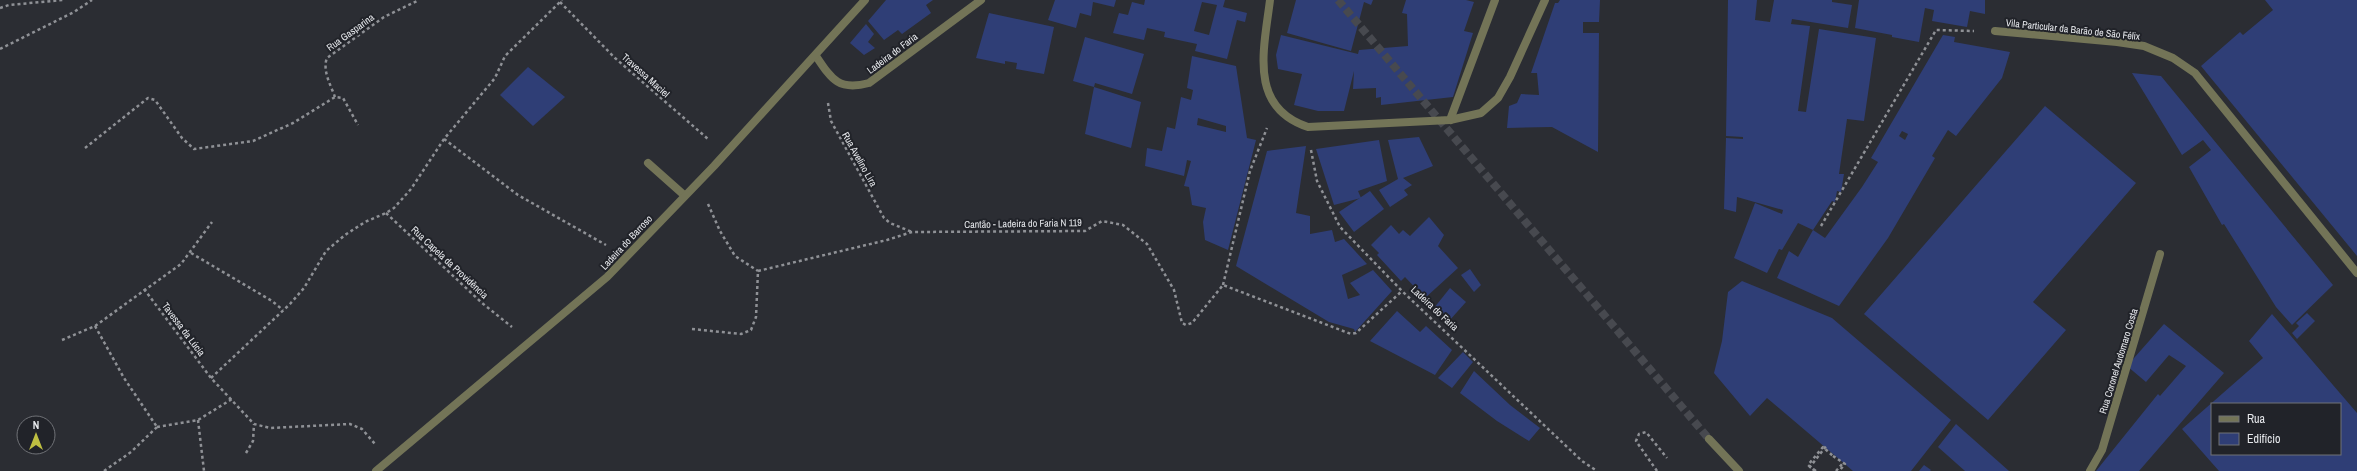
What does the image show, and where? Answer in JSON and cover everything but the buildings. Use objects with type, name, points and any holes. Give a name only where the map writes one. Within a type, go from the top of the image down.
[{"type":"street","name":"Ladeira do Barroso","points":[[376,471],[531,343],[607,277],[625,256],[725,154],[866,0]]},
{"type":"street","name":"Ladeira do Faria","points":[[816,56],[828,74],[840,83],[853,87],[869,83],[981,0]]},
{"type":"street","points":[[1270,0],[1262,63],[1265,86],[1277,108],[1296,123],[1308,127],[1450,120],[1481,113],[1498,98],[1510,77],[1545,0]]},
{"type":"street","points":[[1450,120],[1495,0]]},
{"type":"street","name":"Vila Particular da Barão de São Félix","points":[[1995,31],[2117,42],[2144,46],[2173,58],[2195,73],[2357,273]]},
{"type":"street","points":[[648,163],[684,195]]},
{"type":"street","name":"Rua Coronel Audomaro Costa","points":[[2090,471],[2102,450],[2160,254]]},
{"type":"street","points":[[1710,440],[1739,471]]},
{"type":"path","points":[[0,8],[9,5],[63,0]]},
{"type":"path","points":[[0,49],[74,12],[91,0]]},
{"type":"path","name":"Rua Gasparina","points":[[335,97],[324,64],[327,58],[384,17],[419,0]]},
{"type":"path","points":[[211,378],[283,310],[304,288],[326,251],[345,235],[365,222],[386,213],[411,189],[444,139],[495,78],[505,56],[561,1]]},
{"type":"path","name":"Travessa Maciel","points":[[561,1],[615,58],[725,154]]},
{"type":"path","name":"Vila Particular da Barão de São Félix","points":[[1821,226],[1936,30],[1995,31]]},
{"type":"path","name":"Rua Avelino Lira","points":[[828,74],[830,121],[884,218],[890,223],[912,232]]},
{"type":"path","points":[[85,148],[148,98],[155,100],[182,138],[194,149],[253,141],[294,123],[335,97],[343,98],[358,125]]},
{"type":"path","points":[[1277,108],[1258,148],[1250,171],[1223,286],[1351,334],[1356,333],[1402,291]]},
{"type":"path","name":"Ladeira do Faria","points":[[1308,127],[1317,180],[1340,227],[1402,291],[1582,461],[1598,471]]},
{"type":"path","points":[[444,139],[518,196],[625,256]]},
{"type":"path","points":[[692,329],[741,334],[751,330],[756,317],[758,271],[735,256],[720,231],[698,182]]},
{"type":"path","name":"Rua Capela da Providência","points":[[386,213],[482,303],[531,343]]},
{"type":"path","name":"Cantão - Ladeira do Faria N 119","points":[[758,271],[887,240],[912,232],[1085,231],[1102,221],[1123,225],[1147,244],[1174,290],[1182,323],[1186,325],[1192,323],[1223,286]]},
{"type":"path","points":[[62,340],[95,326],[144,289],[181,264],[191,253],[212,222]]},
{"type":"path","points":[[191,253],[272,301],[283,310]]},
{"type":"path","name":"Tavessa da Lúcia","points":[[144,289],[211,378],[232,398],[245,416],[254,424]]},
{"type":"path","points":[[95,326],[124,378],[157,427]]},
{"type":"path","points":[[104,471],[130,452],[157,427],[198,420],[232,398]]},
{"type":"path","points":[[198,420],[204,471]]},
{"type":"path","points":[[246,453],[253,441],[254,424],[270,428],[350,424],[362,429],[389,460]]},
{"type":"path","points":[[1657,471],[1636,441],[1639,434],[1646,432],[1667,458]]},
{"type":"path","points":[[1815,471],[1810,467],[1826,445]]},
{"type":"path","points":[[1815,471],[1808,465],[1823,447],[1845,464],[1838,471]]},
{"type":"path","points":[[1838,471],[1843,462]]},
{"type":"tunnel","points":[[1338,0],[1709,439]]}]
